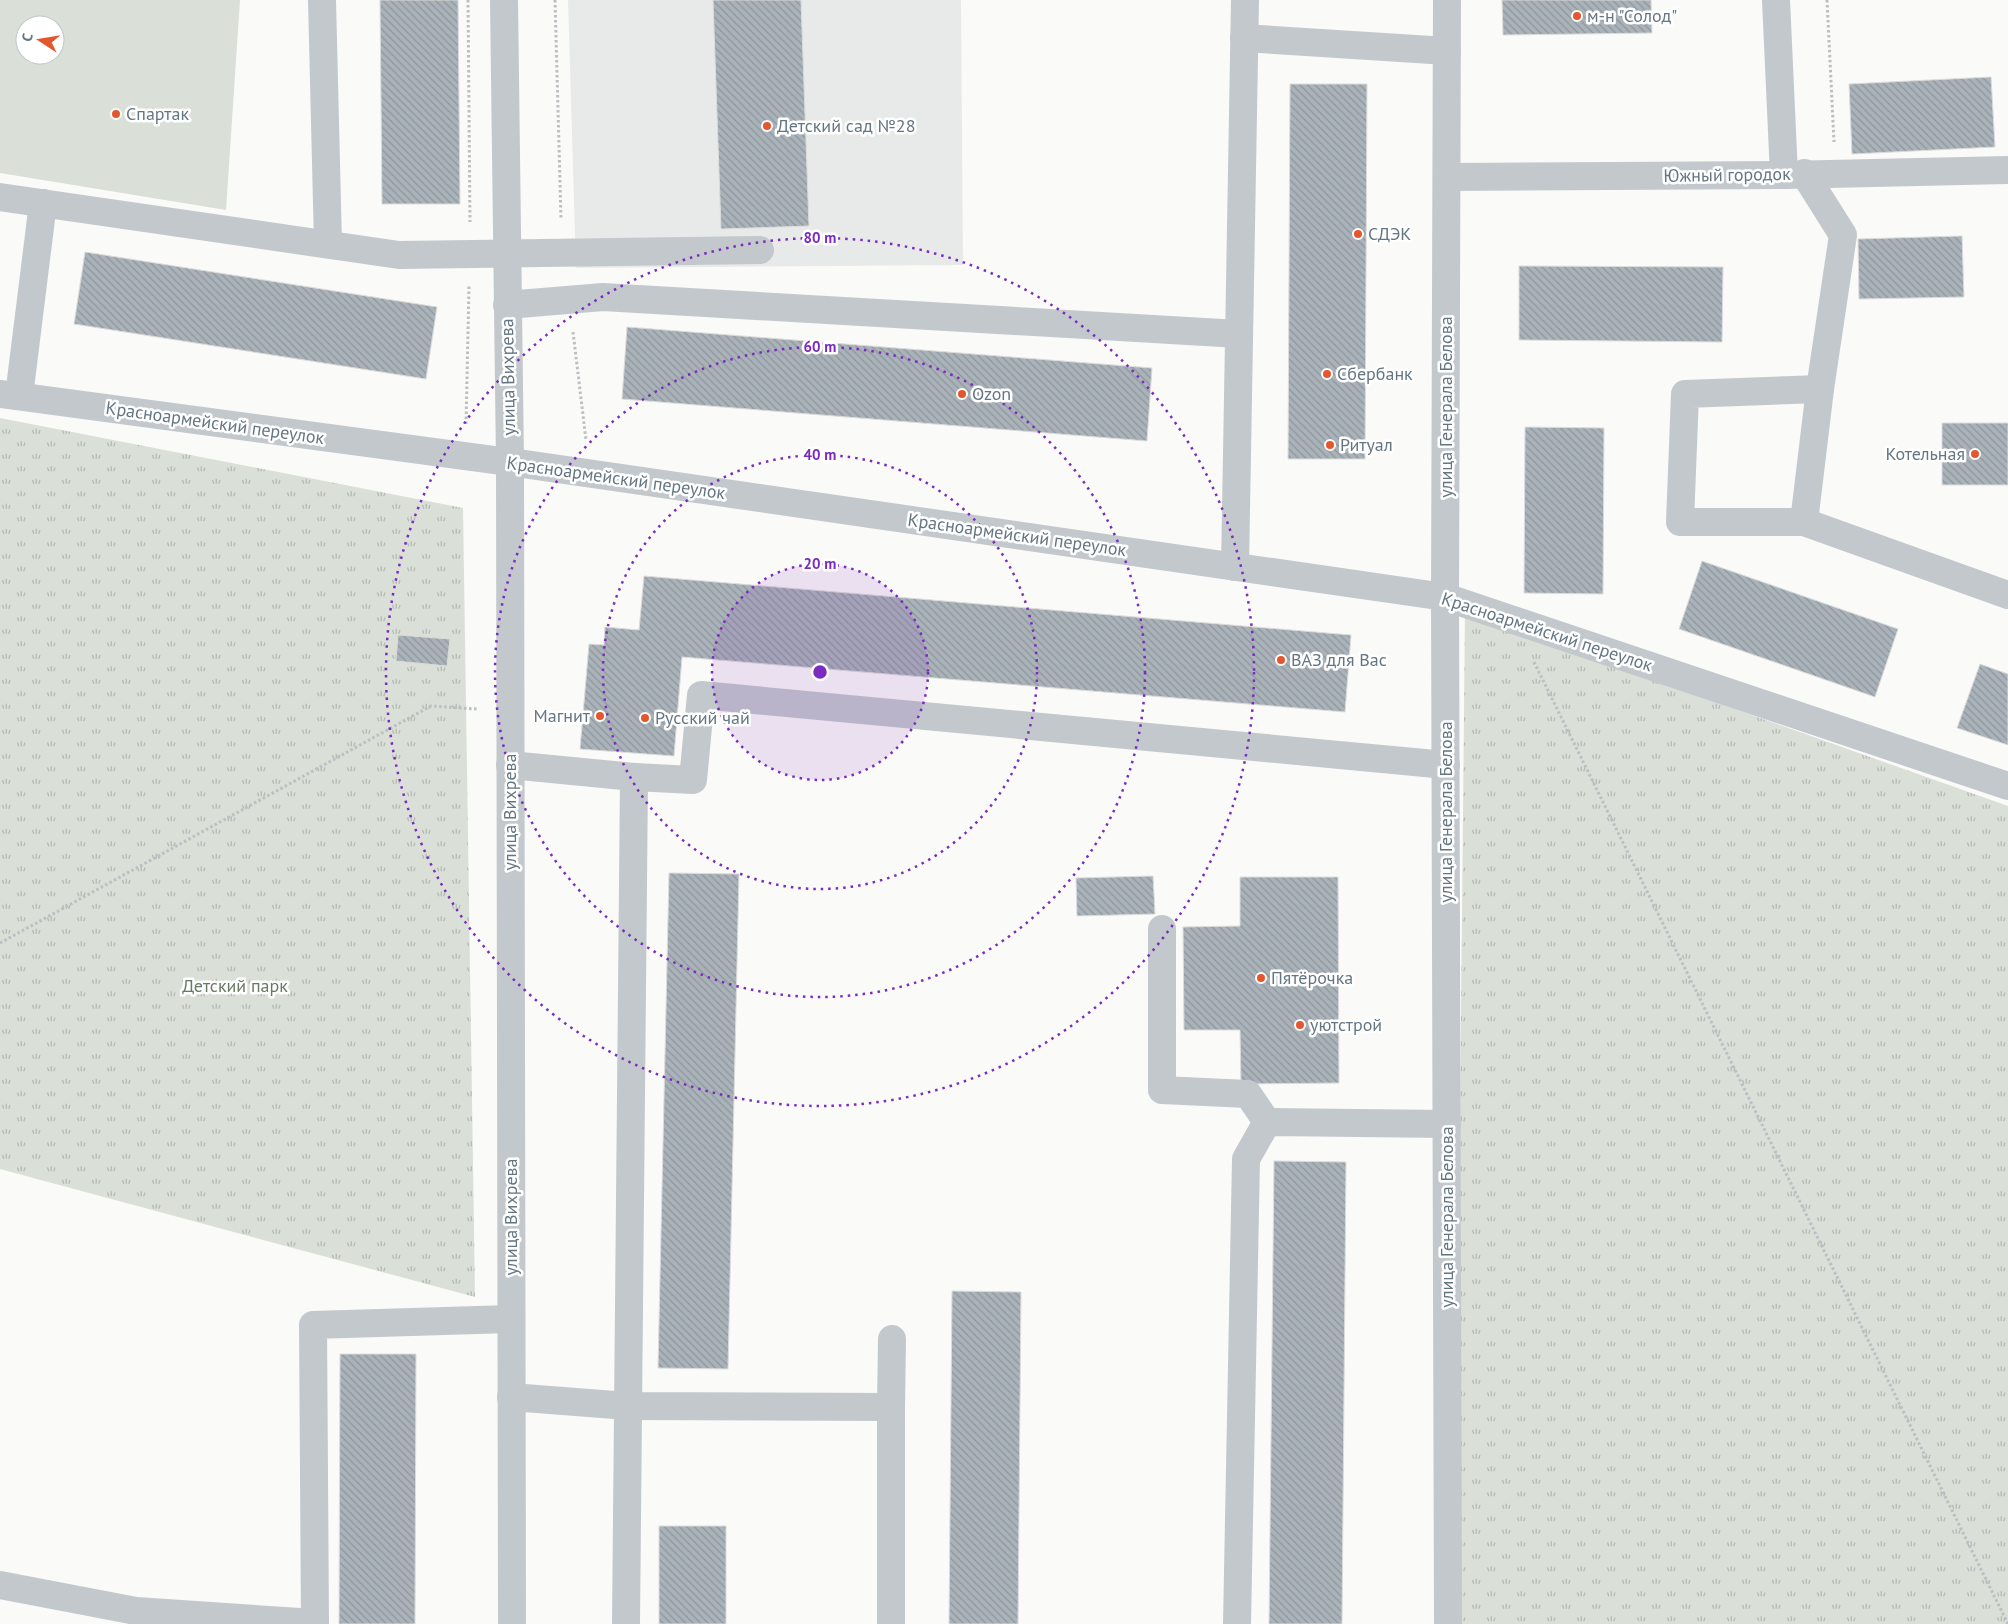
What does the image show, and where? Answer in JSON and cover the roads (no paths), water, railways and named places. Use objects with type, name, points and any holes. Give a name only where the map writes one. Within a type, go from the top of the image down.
[{"type":"street","points":[[322,0],[328,244]]},
{"type":"street","name":"улица Вихрева","points":[[504,0],[510,462],[512,1624]]},
{"type":"street","points":[[1235,567],[1245,0]]},
{"type":"street","name":"улица Генерала Белова","points":[[1447,0],[1445,597],[1448,1624]]},
{"type":"street","points":[[1776,0],[1794,174],[1843,235],[1820,389],[1804,522]]},
{"type":"street","points":[[1244,38],[1447,51]]},
{"type":"street","name":"Южный городок","points":[[1447,177],[2008,170]]},
{"type":"street","points":[[0,197],[399,255],[760,250]]},
{"type":"street","points":[[10,395],[43,203]]},
{"type":"street","points":[[507,305],[603,297],[1239,334]]},
{"type":"street","points":[[1820,389],[1685,394],[1680,522],[1804,522],[2008,595]]},
{"type":"street","name":"Красноармейский переулок","points":[[10,395],[510,462],[1445,597],[2008,786]]},
{"type":"street","points":[[510,765],[634,777],[693,780],[702,694],[1446,765]]},
{"type":"street","points":[[626,1624],[634,777]]},
{"type":"street","points":[[1162,929],[1162,1090],[1248,1094],[1267,1122]]},
{"type":"street","points":[[1267,1122],[1447,1124]]},
{"type":"street","points":[[1237,1624],[1246,1159],[1267,1122]]},
{"type":"street","points":[[0,1585],[136,1611],[315,1624],[313,1325],[511,1319]]},
{"type":"street","points":[[891,1624],[892,1339]]},
{"type":"street","points":[[512,1397],[628,1406],[891,1407]]},
{"type":"place","name":"м-н \"Солод\"","points":[[1577,16]]},
{"type":"place","name":"Спартак","points":[[116,114]]},
{"type":"place","name":"Детский сад №28","points":[[767,126]]},
{"type":"place","name":"СДЭК","points":[[1358,234]]},
{"type":"place","name":"Сбербанк","points":[[1327,374]]},
{"type":"place","name":"Ozon","points":[[962,394]]},
{"type":"place","name":"Ритуал","points":[[1330,445]]},
{"type":"place","name":"Котельная","points":[[1975,454]]},
{"type":"place","name":"ВАЗ для Вас","points":[[1281,660]]},
{"type":"place","name":"Магнит","points":[[600,716]]},
{"type":"place","name":"Русский чай","points":[[645,718]]},
{"type":"place","name":"Пятёрочка","points":[[1261,978]]},
{"type":"place","name":"уютстрой","points":[[1300,1025]]},
{"type":"park label","name":"Детский парк","points":[[235,986]]}]
